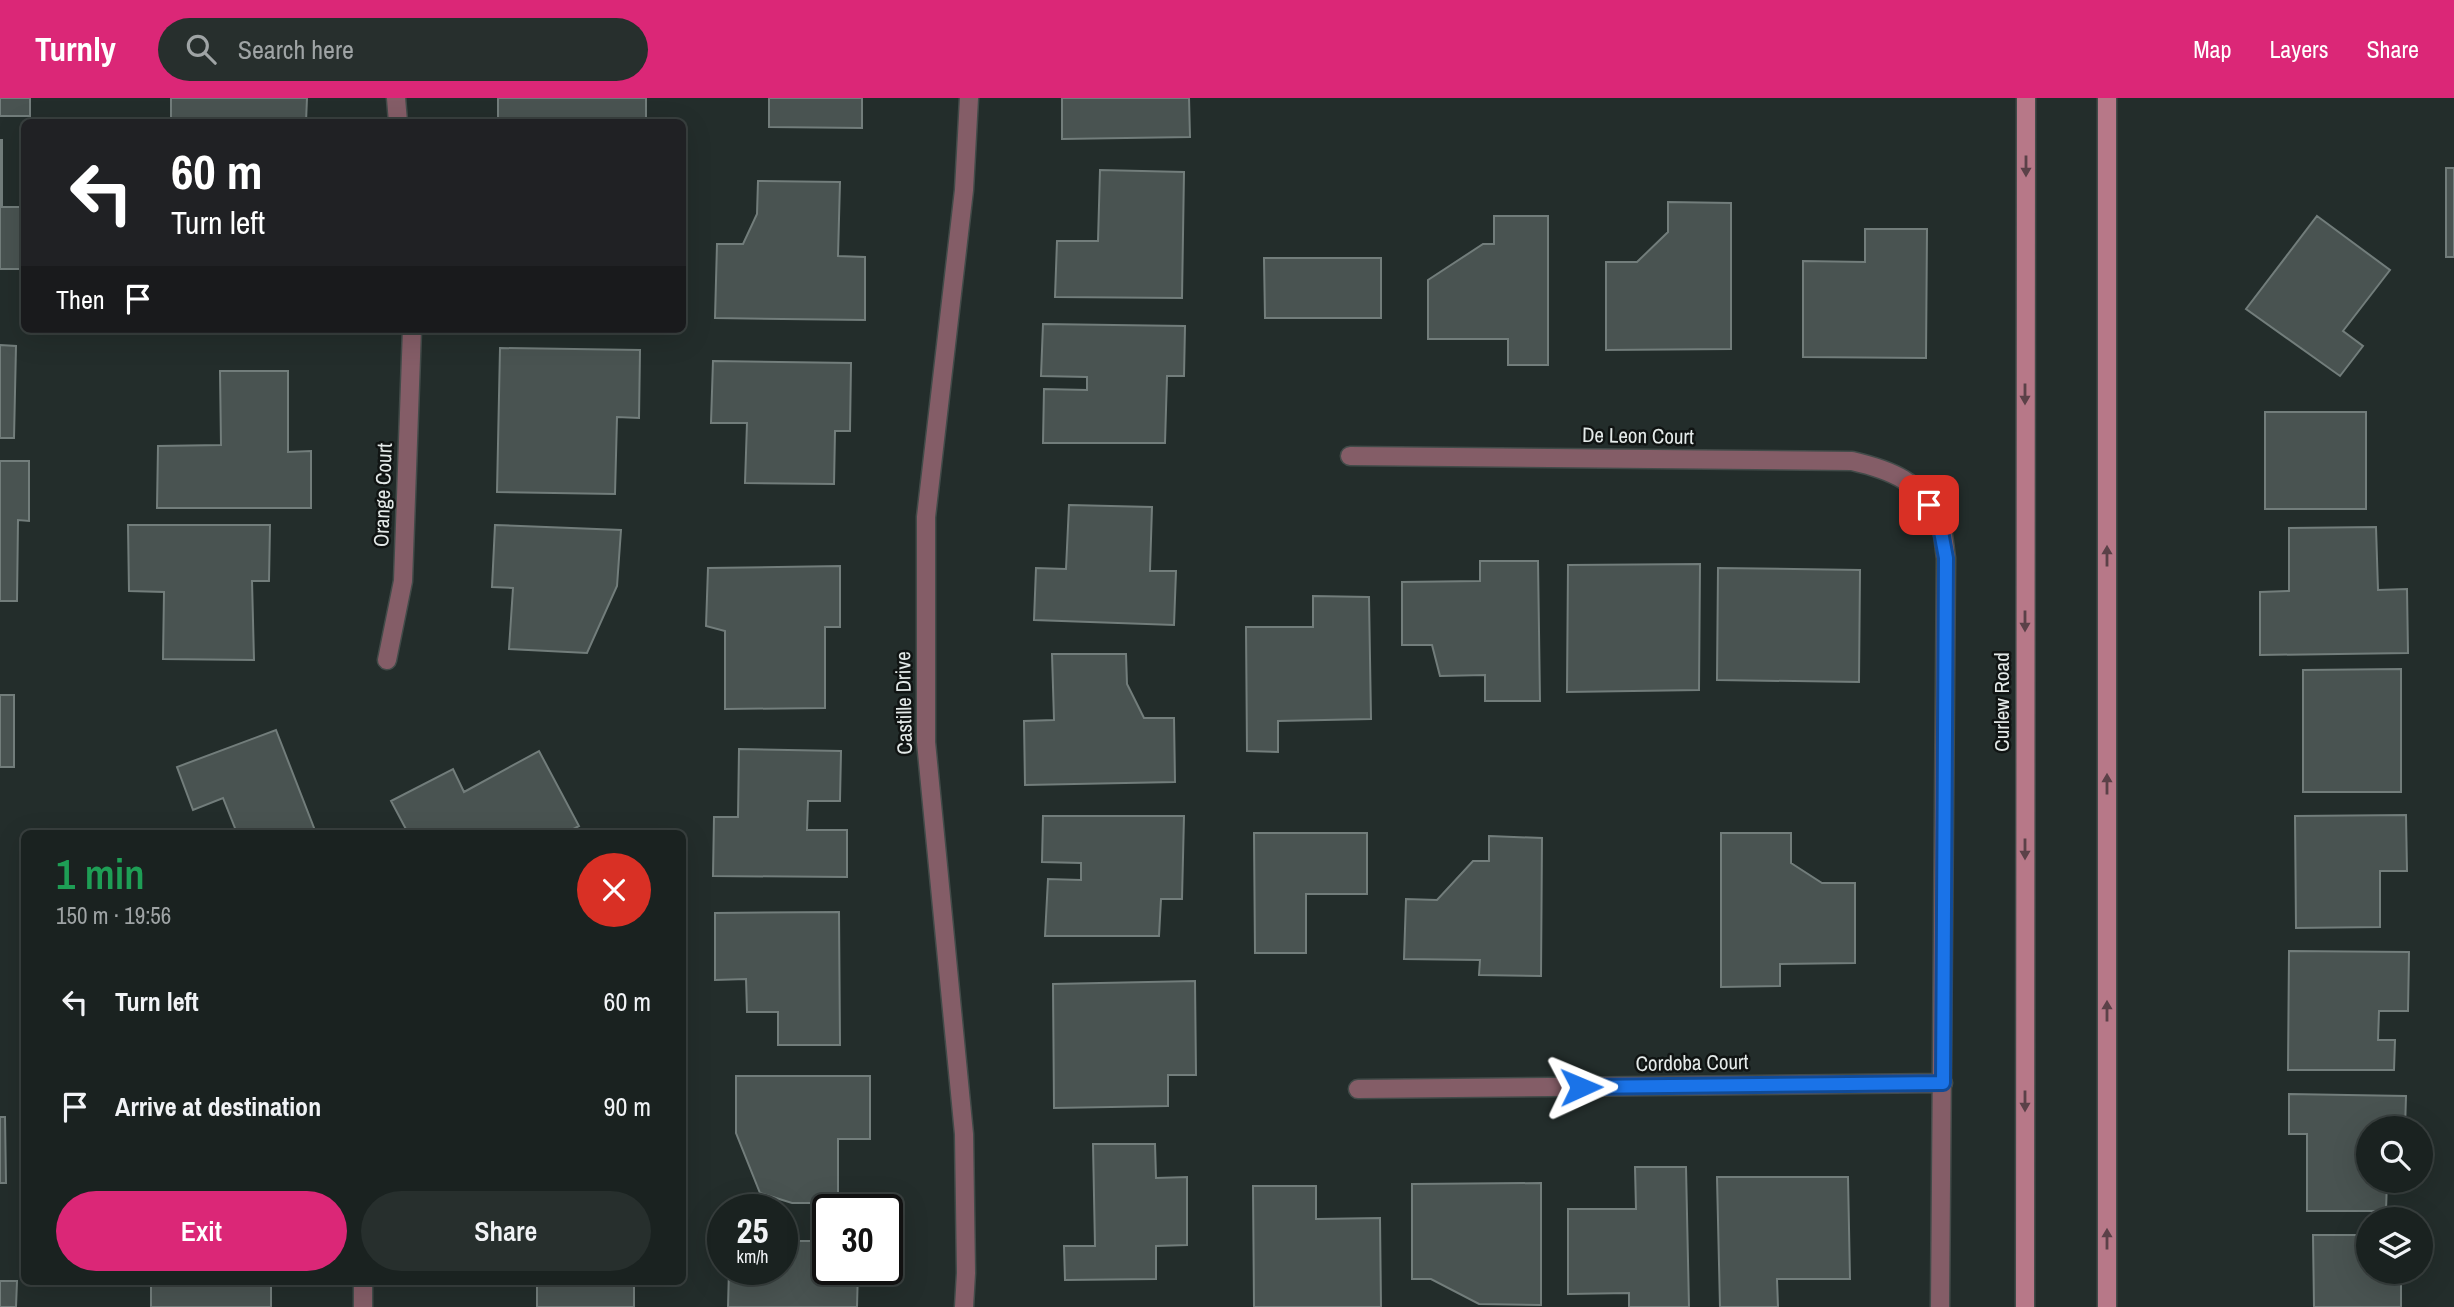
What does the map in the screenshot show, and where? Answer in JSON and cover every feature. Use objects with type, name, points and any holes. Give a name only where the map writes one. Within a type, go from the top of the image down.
[{"type":"main road","name":"Curlew Road","points":[[2025,1307],[2026,98]]},
{"type":"main road","points":[[2107,98],[2107,1307]]},
{"type":"street","points":[[396,98],[398,119]]},
{"type":"street","name":"Castille Drive","points":[[964,1307],[964,1134],[926,742],[926,517],[964,190],[969,98]]},
{"type":"street","name":"Orange Court","points":[[387,660],[403,581],[412,333]]},
{"type":"street","name":"De Leon Court","points":[[1350,456],[1852,461],[1888,469],[1918,490],[1939,521],[1946,558],[1943,1083]]},
{"type":"street","points":[[1940,1307],[1943,1083]]},
{"type":"street","name":"Cordoba Court","points":[[1358,1090],[1943,1083]]},
{"type":"street","points":[[363,1285],[363,1307]]},
{"type":"building","points":[[0,98],[30,98],[30,116],[0,116]]},
{"type":"building","points":[[171,98],[307,98],[306,119],[171,119]]},
{"type":"building","points":[[498,98],[646,98],[646,119],[498,119]]},
{"type":"building","points":[[769,98],[862,98],[862,128],[769,127]]},
{"type":"building","points":[[1062,98],[1189,98],[1190,137],[1062,139]]},
{"type":"building","points":[[2,140],[2,207],[21,207],[21,269],[0,269]]},
{"type":"building","points":[[2446,168],[2454,168],[2454,257],[2446,257]]},
{"type":"building","points":[[1100,170],[1184,172],[1182,298],[1055,297],[1057,241],[1098,241]]},
{"type":"building","points":[[758,181],[840,182],[838,256],[865,257],[865,320],[715,318],[717,244],[743,244],[757,214]]},
{"type":"building","points":[[1668,202],[1731,203],[1731,349],[1606,350],[1606,262],[1637,262],[1668,232]]},
{"type":"building","points":[[1494,216],[1548,216],[1548,365],[1508,365],[1508,339],[1428,339],[1428,280],[1483,244],[1494,244]]},
{"type":"building","points":[[2317,216],[2390,270],[2343,331],[2363,346],[2340,376],[2246,309]]},
{"type":"building","points":[[1865,229],[1927,229],[1926,358],[1803,357],[1803,261],[1865,262]]},
{"type":"building","points":[[1264,258],[1381,258],[1381,318],[1265,318]]},
{"type":"building","points":[[1043,324],[1185,326],[1184,376],[1167,376],[1165,443],[1043,443],[1044,389],[1087,390],[1087,377],[1041,376]]},
{"type":"building","points":[[0,345],[16,346],[14,438],[0,438]]},
{"type":"building","points":[[500,348],[640,350],[639,418],[617,417],[615,494],[497,492]]},
{"type":"building","points":[[713,361],[851,363],[850,431],[835,431],[834,484],[745,483],[747,423],[711,423]]},
{"type":"building","points":[[220,371],[288,371],[288,452],[311,451],[311,508],[157,508],[158,446],[221,445]]},
{"type":"building","points":[[2265,412],[2366,412],[2366,509],[2265,509]]},
{"type":"building","points":[[0,461],[29,461],[29,521],[18,520],[17,601],[0,601]]},
{"type":"building","points":[[1069,505],[1152,507],[1150,571],[1176,571],[1174,625],[1034,620],[1036,568],[1066,569]]},
{"type":"building","points":[[128,525],[270,525],[269,581],[252,581],[254,660],[163,659],[164,592],[129,591]]},
{"type":"building","points":[[495,525],[621,530],[617,586],[587,653],[509,649],[513,588],[492,587]]},
{"type":"building","points":[[2376,527],[2378,590],[2407,589],[2408,653],[2260,655],[2260,592],[2289,591],[2289,528]]},
{"type":"building","points":[[1480,561],[1538,561],[1540,701],[1485,701],[1485,675],[1440,676],[1432,645],[1402,645],[1402,582],[1480,581]]},
{"type":"building","points":[[1700,564],[1699,690],[1567,692],[1568,565]]},
{"type":"building","points":[[840,566],[840,627],[825,627],[825,708],[725,709],[725,631],[706,626],[708,568]]},
{"type":"building","points":[[1718,568],[1860,570],[1859,682],[1717,680]]},
{"type":"building","points":[[1313,596],[1369,597],[1371,719],[1278,721],[1278,752],[1247,751],[1246,627],[1313,627]]},
{"type":"building","points":[[1052,654],[1126,654],[1127,684],[1144,718],[1174,718],[1175,782],[1025,785],[1024,721],[1054,720]]},
{"type":"building","points":[[2401,669],[2401,792],[2303,792],[2303,670]]},
{"type":"building","points":[[0,695],[14,695],[14,767],[0,767]]},
{"type":"building","points":[[276,730],[315,830],[236,830],[223,798],[193,810],[177,767]]},
{"type":"building","points":[[739,749],[841,751],[840,801],[808,801],[807,830],[847,830],[847,877],[713,876],[714,817],[738,817]]},
{"type":"building","points":[[539,751],[579,826],[572,830],[406,830],[391,801],[453,769],[464,792]]},
{"type":"building","points":[[2406,815],[2407,871],[2380,871],[2380,927],[2296,928],[2295,816]]},
{"type":"building","points":[[1043,816],[1184,816],[1182,899],[1161,899],[1159,936],[1045,936],[1048,879],[1081,880],[1081,863],[1042,862]]},
{"type":"building","points":[[1254,833],[1367,833],[1367,894],[1306,894],[1306,953],[1255,953]]},
{"type":"building","points":[[1721,833],[1791,833],[1791,863],[1822,883],[1855,883],[1855,963],[1780,964],[1780,986],[1721,987]]},
{"type":"building","points":[[1489,836],[1542,838],[1541,976],[1479,975],[1480,960],[1404,959],[1406,899],[1437,900],[1473,861],[1489,861]]},
{"type":"building","points":[[839,912],[840,1045],[778,1045],[778,1012],[747,1012],[746,979],[715,980],[715,913]]},
{"type":"building","points":[[2289,951],[2409,952],[2408,1011],[2379,1011],[2378,1040],[2395,1040],[2394,1070],[2288,1070]]},
{"type":"building","points":[[1195,981],[1196,1075],[1168,1075],[1168,1106],[1054,1108],[1053,984]]},
{"type":"building","points":[[736,1076],[870,1076],[870,1139],[838,1139],[838,1194],[812,1194],[812,1203],[798,1203],[798,1194],[760,1193],[736,1133]]},
{"type":"building","points":[[2289,1094],[2406,1096],[2405,1116],[2356,1116],[2356,1193],[2387,1193],[2386,1207],[2356,1207],[2356,1211],[2307,1211],[2307,1134],[2289,1134]]},
{"type":"building","points":[[0,1117],[5,1117],[6,1183],[0,1183]]},
{"type":"building","points":[[1093,1144],[1155,1144],[1156,1178],[1187,1177],[1187,1245],[1156,1246],[1156,1279],[1065,1280],[1064,1246],[1095,1246]]},
{"type":"building","points":[[1635,1167],[1686,1167],[1689,1307],[1629,1307],[1629,1293],[1568,1294],[1568,1209],[1636,1209]]},
{"type":"building","points":[[1717,1177],[1848,1177],[1850,1279],[1777,1279],[1778,1307],[1720,1307]]},
{"type":"building","points":[[1541,1183],[1541,1305],[1479,1304],[1431,1279],[1412,1279],[1412,1184]]},
{"type":"building","points":[[1253,1186],[1316,1186],[1316,1219],[1380,1218],[1381,1307],[1254,1307]]},
{"type":"building","points":[[2313,1235],[2356,1235],[2356,1284],[2401,1284],[2401,1307],[2314,1307]]},
{"type":"building","points":[[798,1241],[812,1241],[812,1285],[858,1285],[857,1307],[728,1307],[729,1285],[798,1285]]},
{"type":"building","points":[[0,1281],[17,1281],[16,1307],[0,1307]]},
{"type":"building","points":[[151,1285],[271,1285],[271,1307],[151,1307]]},
{"type":"building","points":[[537,1285],[634,1285],[634,1307],[537,1307]]},
{"type":"route","points":[[1581,1087],[1943,1083],[1946,558],[1939,521],[1929,505]]}]
